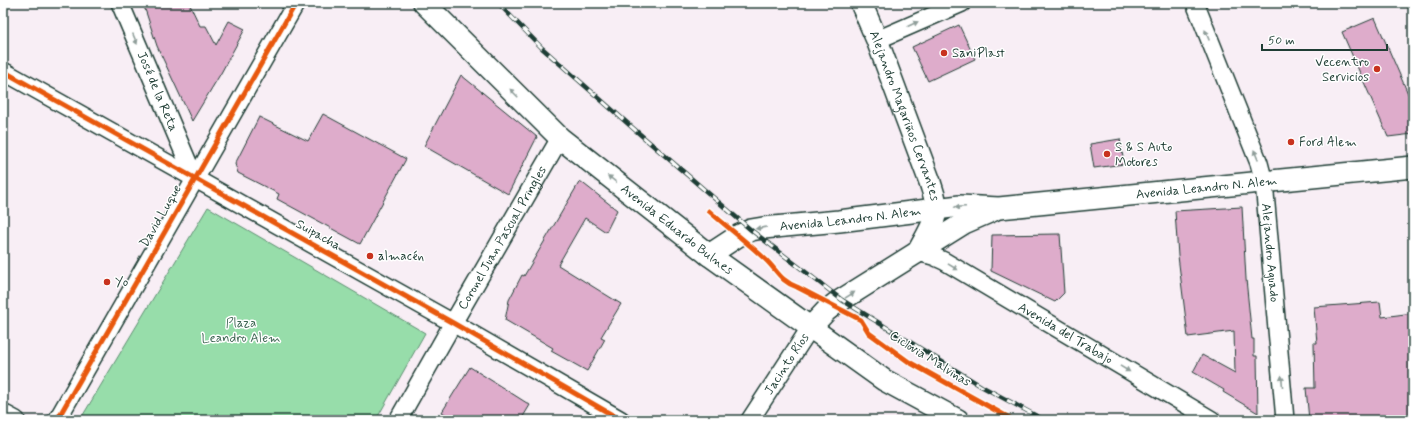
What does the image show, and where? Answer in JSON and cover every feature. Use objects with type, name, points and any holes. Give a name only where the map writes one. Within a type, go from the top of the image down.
[{"type":"main road","name":"Avenida Eduardo Bulnes","points":[[424,3],[560,138],[709,255],[884,380],[958,420]]},
{"type":"main road","name":"Alejandro Magariños Cervantes","points":[[861,3],[877,40],[930,182],[935,200],[936,209],[932,226],[918,252]]},
{"type":"main road","name":"Avenida Leandro N. Alem","points":[[709,255],[738,236],[751,230],[779,225],[839,221],[960,206],[999,208],[1413,167]]},
{"type":"main road","name":"Avenida Leandro N. Alem","points":[[810,328],[835,304],[964,223],[999,208]]},
{"type":"street","name":"José de la Reta","points":[[120,3],[195,179]]},
{"type":"street","name":"David Luque","points":[[57,420],[296,3]]},
{"type":"street","points":[[877,40],[962,3]]},
{"type":"street","name":"Alejandro Aguado","points":[[1195,3],[1259,163],[1264,182],[1285,420]]},
{"type":"street","name":"Suipacha","points":[[3,71],[453,323],[621,420]]},
{"type":"street","name":"Coronel Juan Pascual Pringles","points":[[398,420],[560,138]]},
{"type":"street","name":"Avenida del Trabajo","points":[[918,252],[944,261],[1212,420]]},
{"type":"street","name":"Jacinto Ríos","points":[[750,420],[810,328]]},
{"type":"street","points":[[3,413],[16,420]]},
{"type":"green space","name":"Plaza Leandro Alem","points":[[208,207],[425,333],[376,420],[80,420]]},
{"type":"building","points":[[143,3],[189,3],[200,26],[206,26],[216,45],[229,21],[245,29],[192,121],[157,46]]},
{"type":"building","name":"Vecentro Servicios","points":[[1375,18],[1413,105],[1413,134],[1388,137],[1342,32]]},
{"type":"building","name":"SaniPlast","points":[[959,25],[975,59],[928,81],[912,47]]},
{"type":"building","points":[[461,75],[537,137],[508,194],[424,146]]},
{"type":"building","points":[[323,114],[406,159],[360,244],[277,199],[279,194],[238,173],[235,164],[259,117],[308,141]]},
{"type":"building","name":"S & S Auto Motores","points":[[1120,139],[1124,164],[1094,168],[1090,144]]},
{"type":"building","points":[[580,181],[617,210],[606,232],[585,218],[558,265],[621,304],[601,337],[605,339],[587,371],[551,351],[553,348],[505,320],[509,300],[522,275],[524,276]]},
{"type":"building","points":[[1242,207],[1246,279],[1252,339],[1254,339],[1254,356],[1257,356],[1258,413],[1223,392],[1224,390],[1193,372],[1202,355],[1235,373],[1234,331],[1188,337],[1178,256],[1175,211]]},
{"type":"building","points":[[1060,234],[1064,293],[1055,302],[991,271],[992,235]]},
{"type":"building","points":[[1380,302],[1382,317],[1413,313],[1413,418],[1389,420],[1309,420],[1306,388],[1315,388],[1314,343],[1317,343],[1314,307]]},
{"type":"building","points":[[470,367],[530,405],[521,420],[454,420],[442,412]]},
{"type":"railway","points":[[498,3],[542,48],[634,129],[751,230],[842,300],[981,386],[1044,420]]},
{"type":"cycle path","points":[[57,420],[296,3]]},
{"type":"cycle path","points":[[3,71],[453,323],[621,420]]},
{"type":"cycle path","name":"Ciclovia Malvinas","points":[[709,211],[758,253],[791,285],[861,320],[869,333],[909,362],[1013,420]]},
{"type":"place","name":"SaniPlast","points":[[944,53]]},
{"type":"place","name":"Vecentro Servicios","points":[[1377,69]]},
{"type":"place","name":"Ford Alem","points":[[1291,142]]},
{"type":"place","name":"S & S Auto Motores","points":[[1107,154]]},
{"type":"place","name":"almacén","points":[[370,256]]},
{"type":"place","name":"Yo","points":[[107,282]]}]
